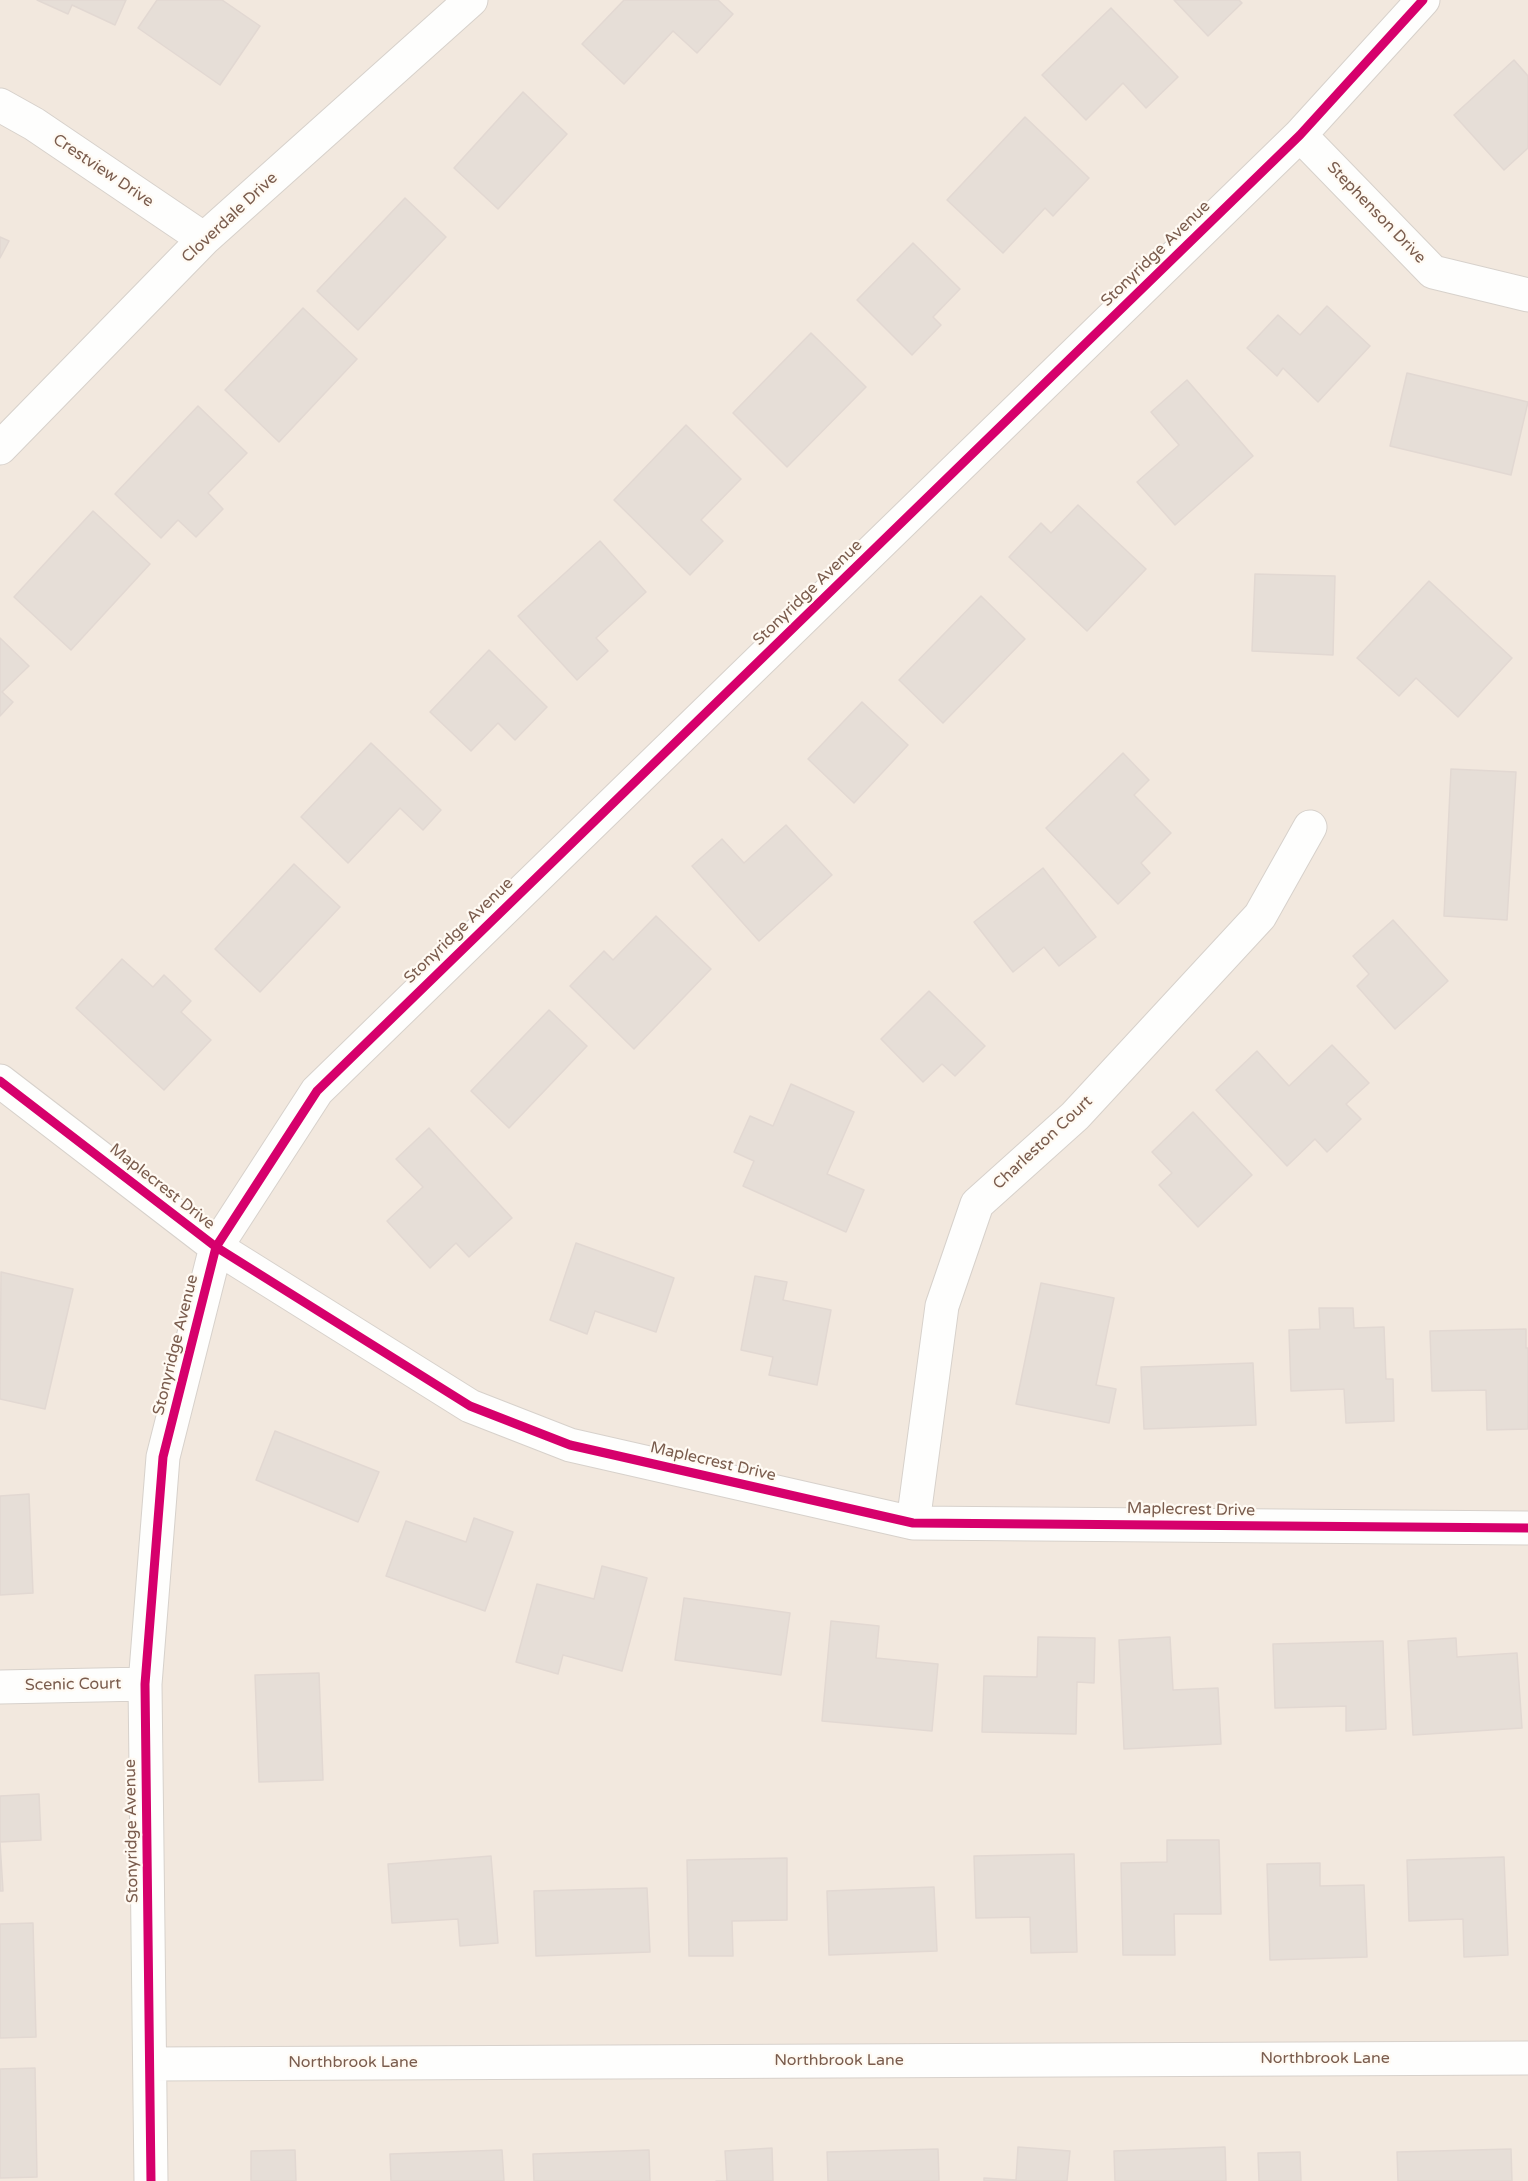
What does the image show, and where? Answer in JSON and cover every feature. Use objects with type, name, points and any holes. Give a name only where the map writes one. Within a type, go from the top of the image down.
[{"type":"street","name":"Cloverdale Drive","points":[[0,448],[204,239],[471,0]]},
{"type":"street","name":"Stonyridge Avenue","points":[[151,2181],[146,1684],[163,1457],[216,1247],[316,1091],[1300,135],[1423,0]]},
{"type":"street","name":"Crestview Drive","points":[[0,105],[34,124],[204,239]]},
{"type":"street","name":"Stephenson Drive","points":[[1300,135],[1433,272],[1528,295]]},
{"type":"street","name":"Charleston Court","points":[[913,1523],[942,1306],[977,1204],[1076,1116],[1260,916],[1310,827]]},
{"type":"street","name":"Maplecrest Drive","points":[[0,1081],[216,1247],[470,1406],[570,1445],[913,1523],[1528,1528]]},
{"type":"street","name":"Scenic Court","points":[[0,1687],[146,1684]]},
{"type":"street","name":"Northbrook Lane","points":[[150,2064],[1528,2058]]},
{"type":"shaded area","points":[[0,0],[1528,0],[1528,2181],[0,2181]]},
{"type":"building","points":[[37,0],[126,0],[115,25],[72,5],[68,14]]},
{"type":"building","points":[[157,0],[222,0],[260,26],[220,85],[138,28]]},
{"type":"building","points":[[624,0],[718,0],[733,14],[697,53],[673,31],[624,84],[582,44]]},
{"type":"building","points":[[1174,0],[1239,0],[1242,3],[1208,36]]},
{"type":"building","points":[[1111,8],[1178,77],[1146,108],[1123,83],[1086,120],[1042,75]]},
{"type":"building","points":[[1514,60],[1528,76],[1528,148],[1504,170],[1454,115]]},
{"type":"building","points":[[523,92],[567,134],[498,209],[454,168]]},
{"type":"building","points":[[1025,117],[1089,178],[1053,216],[1045,208],[1003,253],[947,200]]},
{"type":"building","points":[[405,198],[446,237],[358,330],[317,291]]},
{"type":"building","points":[[0,237],[9,241],[0,258]]},
{"type":"building","points":[[913,243],[960,289],[933,317],[941,325],[912,355],[857,300]]},
{"type":"building","points":[[1327,306],[1370,346],[1318,402],[1283,368],[1277,376],[1247,348],[1278,315],[1300,335]]},
{"type":"building","points":[[303,308],[357,359],[279,442],[225,390]]},
{"type":"building","points":[[811,333],[866,387],[787,467],[733,413]]},
{"type":"building","points":[[1407,373],[1528,402],[1511,475],[1390,446]]},
{"type":"building","points":[[1187,380],[1253,456],[1175,525],[1137,482],[1179,445],[1151,412]]},
{"type":"building","points":[[198,406],[247,453],[208,493],[223,509],[196,537],[178,520],[161,538],[115,494]]},
{"type":"building","points":[[686,425],[741,479],[701,520],[723,541],[690,575],[614,500]]},
{"type":"building","points":[[1078,505],[1146,569],[1087,631],[1009,557],[1041,523],[1051,533]]},
{"type":"building","points":[[93,511],[150,564],[71,650],[14,597]]},
{"type":"building","points":[[600,541],[646,592],[596,638],[608,651],[577,680],[518,616]]},
{"type":"building","points":[[1255,574],[1335,576],[1333,655],[1252,651]]},
{"type":"building","points":[[1429,581],[1512,658],[1458,717],[1416,678],[1399,696],[1357,658]]},
{"type":"building","points":[[981,596],[1025,639],[943,723],[899,680]]},
{"type":"building","points":[[0,638],[29,666],[2,692],[13,702],[0,716]]},
{"type":"building","points":[[489,650],[547,707],[515,740],[498,723],[471,751],[430,712]]},
{"type":"building","points":[[862,702],[908,745],[854,803],[808,759]]},
{"type":"building","points":[[371,743],[441,810],[423,830],[400,808],[348,863],[301,817]]},
{"type":"building","points":[[1123,753],[1149,780],[1134,795],[1171,833],[1141,863],[1150,873],[1118,904],[1046,828]]},
{"type":"building","points":[[1451,769],[1516,772],[1507,920],[1444,916]]},
{"type":"building","points":[[786,825],[832,875],[759,941],[692,866],[722,839],[744,863]]},
{"type":"building","points":[[294,864],[340,907],[260,992],[215,949]]},
{"type":"building","points":[[1043,868],[1096,937],[1059,966],[1044,947],[1013,972],[974,922]]},
{"type":"building","points":[[656,916],[711,969],[634,1049],[570,986],[604,951],[613,960]]},
{"type":"building","points":[[1393,920],[1448,981],[1395,1029],[1357,986],[1369,974],[1353,956]]},
{"type":"building","points":[[122,959],[153,987],[164,975],[191,1001],[181,1012],[211,1040],[164,1090],[76,1008]]},
{"type":"building","points":[[929,991],[985,1046],[955,1076],[942,1064],[923,1082],[881,1039]]},
{"type":"building","points":[[549,1010],[587,1046],[509,1128],[471,1091]]},
{"type":"building","points":[[1332,1045],[1369,1083],[1346,1104],[1361,1119],[1327,1152],[1315,1139],[1287,1166],[1216,1090],[1257,1051],[1289,1086]]},
{"type":"building","points":[[791,1084],[854,1112],[827,1174],[864,1190],[846,1232],[743,1186],[754,1161],[734,1152],[750,1116],[773,1126]]},
{"type":"building","points":[[1193,1112],[1252,1175],[1198,1227],[1159,1185],[1172,1173],[1152,1152]]},
{"type":"building","points":[[429,1128],[512,1218],[469,1257],[456,1243],[430,1268],[387,1221],[423,1187],[396,1159]]},
{"type":"building","points":[[576,1243],[674,1278],[656,1332],[595,1311],[587,1334],[550,1320]]},
{"type":"building","points":[[1,1272],[73,1289],[45,1409],[0,1399]]},
{"type":"building","points":[[755,1276],[787,1282],[783,1300],[831,1310],[817,1385],[769,1375],[773,1357],[741,1350]]},
{"type":"building","points":[[1041,1283],[1114,1298],[1096,1385],[1116,1389],[1109,1423],[1016,1404]]},
{"type":"building","points":[[1319,1308],[1353,1308],[1354,1328],[1384,1327],[1386,1379],[1393,1379],[1394,1421],[1346,1423],[1344,1389],[1291,1391],[1289,1330],[1320,1329]]},
{"type":"building","points":[[1526,1329],[1528,1429],[1487,1430],[1486,1390],[1432,1391],[1430,1331]]},
{"type":"building","points":[[1253,1363],[1256,1425],[1144,1429],[1141,1367]]},
{"type":"building","points":[[275,1431],[379,1472],[358,1522],[256,1480]]},
{"type":"building","points":[[29,1494],[33,1593],[0,1595],[0,1496]]},
{"type":"building","points":[[474,1518],[513,1532],[485,1611],[386,1576],[406,1521],[466,1542]]},
{"type":"building","points":[[602,1566],[647,1578],[622,1671],[563,1655],[558,1674],[516,1662],[537,1584],[594,1599]]},
{"type":"building","points":[[684,1598],[790,1613],[781,1675],[675,1660]]},
{"type":"building","points":[[831,1621],[879,1626],[876,1658],[938,1664],[932,1731],[822,1721]]},
{"type":"building","points":[[1038,1637],[1095,1638],[1094,1683],[1077,1682],[1076,1734],[982,1732],[984,1676],[1037,1677]]},
{"type":"building","points":[[1170,1637],[1173,1690],[1218,1688],[1221,1744],[1124,1749],[1119,1640]]},
{"type":"building","points":[[1456,1638],[1457,1657],[1517,1653],[1522,1728],[1413,1735],[1408,1641]]},
{"type":"building","points":[[1383,1641],[1386,1729],[1346,1731],[1346,1706],[1275,1708],[1273,1644]]},
{"type":"building","points":[[319,1673],[323,1780],[259,1782],[255,1675]]},
{"type":"building","points":[[39,1794],[41,1840],[0,1842],[0,1796]]},
{"type":"building","points":[[1167,1840],[1219,1840],[1221,1914],[1174,1914],[1175,1955],[1123,1955],[1121,1863],[1167,1862]]},
{"type":"building","points":[[0,1842],[3,1891],[0,1891]]},
{"type":"building","points":[[1074,1854],[1077,1952],[1031,1953],[1030,1917],[976,1918],[974,1856]]},
{"type":"building","points":[[491,1856],[498,1943],[460,1946],[458,1919],[392,1923],[388,1864]]},
{"type":"building","points":[[1504,1857],[1508,1955],[1464,1957],[1463,1919],[1409,1921],[1407,1860]]},
{"type":"building","points":[[787,1858],[787,1920],[732,1921],[733,1956],[689,1956],[687,1860]]},
{"type":"building","points":[[1320,1863],[1320,1886],[1364,1885],[1367,1957],[1270,1960],[1267,1864]]},
{"type":"building","points":[[934,1887],[937,1951],[829,1955],[827,1891]]},
{"type":"building","points":[[647,1888],[650,1952],[536,1956],[534,1891]]},
{"type":"building","points":[[33,1923],[36,2037],[0,2038],[0,1924]]},
{"type":"building","points":[[35,2068],[37,2177],[0,2178],[0,2069]]},
{"type":"building","points":[[1018,2147],[1070,2151],[1067,2181],[984,2181],[984,2178],[1016,2180]]},
{"type":"building","points":[[1225,2147],[1226,2181],[1115,2181],[1114,2151]]},
{"type":"building","points":[[772,2148],[773,2181],[727,2181],[725,2151]]},
{"type":"building","points":[[938,2149],[939,2181],[828,2181],[827,2152]]},
{"type":"building","points":[[1511,2149],[1512,2181],[1398,2181],[1397,2152]]},
{"type":"building","points":[[295,2150],[296,2181],[251,2181],[251,2151]]},
{"type":"building","points":[[502,2150],[504,2181],[391,2181],[390,2154]]},
{"type":"building","points":[[649,2150],[650,2181],[534,2181],[533,2154]]},
{"type":"building","points":[[1300,2152],[1301,2181],[1259,2181],[1258,2153]]},
{"type":"cycle path","points":[[151,2181],[145,1684],[163,1457],[216,1247],[317,1091],[1300,135],[1423,0]]},
{"type":"cycle path","points":[[0,1081],[216,1247],[470,1406],[570,1445],[913,1523],[1528,1528]]}]
